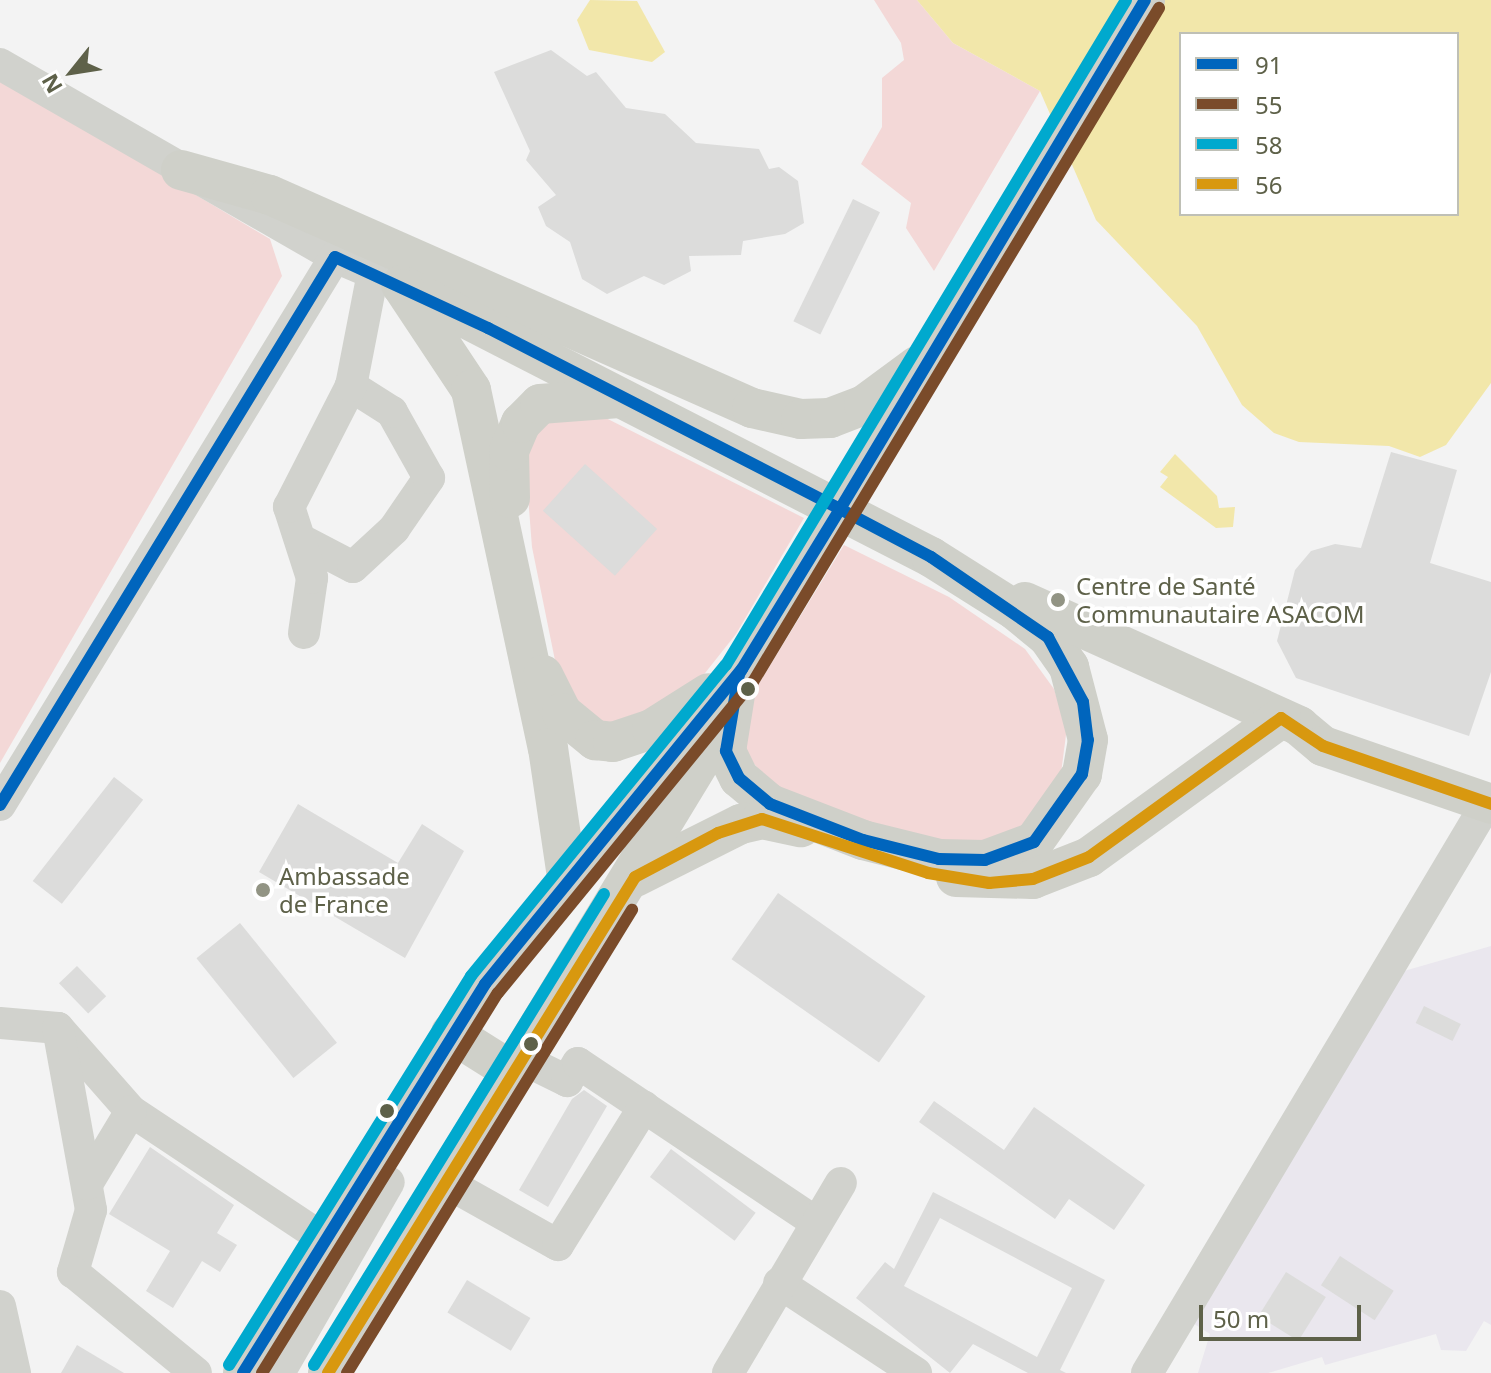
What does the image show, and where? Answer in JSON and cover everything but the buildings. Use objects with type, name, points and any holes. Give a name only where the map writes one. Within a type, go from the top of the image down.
[{"type":"main road","points":[[243,1373],[460,1020],[739,674],[952,326],[1145,0]]},
{"type":"main road","points":[[181,170],[270,195],[752,408],[801,419],[830,418],[864,405],[952,326]]},
{"type":"main road","points":[[387,279],[931,557],[1290,722],[1330,727],[1490,795]]},
{"type":"main road","points":[[387,279],[471,390],[548,748],[568,884]]},
{"type":"main road","points":[[622,398],[540,404],[521,423],[509,451],[510,502],[549,694],[595,740],[613,742],[652,729],[739,674]]},
{"type":"main road","points":[[739,674],[729,715],[726,751],[739,778],[770,804],[863,840],[939,859],[985,860],[1034,842],[1082,774],[1088,740],[1083,702],[1048,637],[931,557]]},
{"type":"main road","points":[[328,1373],[518,1057],[635,877],[729,715]]},
{"type":"main road","points":[[635,877],[718,833],[762,819],[795,825],[928,873],[989,883],[1033,879],[1089,857],[1290,722]]},
{"type":"main road","points":[[460,1020],[518,1057]]},
{"type":"street","points":[[0,64],[335,257],[387,279],[351,386],[289,507],[305,542],[312,578],[304,633]]},
{"type":"street","points":[[0,805],[335,257]]},
{"type":"street","points":[[305,542],[353,567],[394,529],[429,478],[392,412],[351,386]]},
{"type":"street","points":[[1147,1373],[1490,795]]},
{"type":"street","points":[[0,1023],[58,1028],[131,1111],[325,1240]]},
{"type":"street","points":[[58,1028],[91,1210],[73,1272],[196,1373]]},
{"type":"street","points":[[518,1057],[567,1081],[578,1063],[814,1221]]},
{"type":"street","points":[[442,1180],[558,1245],[644,1107]]},
{"type":"street","points":[[87,1184],[131,1111]]},
{"type":"street","points":[[279,1373],[389,1182]]},
{"type":"street","points":[[728,1373],[814,1221],[841,1183]]},
{"type":"street","points":[[779,1283],[916,1373]]},
{"type":"street","points":[[0,1306],[15,1373]]},
{"type":"shaded area","points":[[590,0],[637,1],[665,52],[652,62],[589,50],[577,20]]},
{"type":"shaded area","points":[[874,0],[917,0],[953,43],[1040,91],[934,271],[906,228],[911,203],[861,164],[882,127],[882,78],[904,60],[901,43]]},
{"type":"shaded area","points":[[917,0],[1491,0],[1491,383],[1446,445],[1420,457],[1389,446],[1299,442],[1274,433],[1242,405],[1197,326],[1096,220],[1040,91],[953,43]]},
{"type":"shaded area","points":[[0,78],[270,239],[282,276],[0,763]]},
{"type":"shaded area","points":[[586,408],[804,518],[736,634],[694,687],[622,730],[594,729],[560,685],[532,547],[526,470],[533,433],[550,416]]},
{"type":"shaded area","points":[[1175,454],[1217,496],[1219,508],[1235,507],[1233,527],[1216,528],[1160,487],[1168,477],[1160,472]]},
{"type":"shaded area","points":[[844,545],[949,597],[1025,649],[1054,689],[1067,727],[1060,781],[1029,829],[979,850],[936,844],[777,792],[746,754],[747,703]]},
{"type":"shaded area","points":[[1491,946],[1491,1325],[1484,1321],[1466,1351],[1441,1350],[1436,1334],[1325,1365],[1322,1357],[1268,1373],[1198,1373],[1210,1334],[1188,1320],[1404,971]]},
{"type":"transit line","name":"58","points":[[229,1365],[471,976],[726,665],[1126,0]]},
{"type":"transit line","name":"91","points":[[840,509],[1145,0]]},
{"type":"transit line","name":"55","points":[[262,1373],[498,993],[753,682],[1159,8]]},
{"type":"transit line","name":"91","points":[[0,805],[335,257],[488,328],[840,509]]},
{"type":"transit line","name":"91","points":[[840,509],[931,557],[1048,637],[1083,702],[1088,740],[1082,774],[1034,842],[985,860],[939,859],[863,840],[770,804],[739,778],[726,751],[739,674],[840,509]]},
{"type":"transit line","name":"91","points":[[243,1373],[485,984],[742,669]]},
{"type":"transit line","name":"56","points":[[328,1373],[635,877],[718,833],[762,819],[928,873],[989,883],[1033,879],[1089,857],[1281,718],[1323,746],[1491,804]]},
{"type":"transit line","name":"58","points":[[314,1365],[604,894]]},
{"type":"transit line","name":"55","points":[[347,1373],[632,910]]},
{"type":"place","name":"Centre de Santé Communautaire ASACOM","points":[[1058,600]]},
{"type":"place","name":"Ambassade de France","points":[[263,890]]}]
